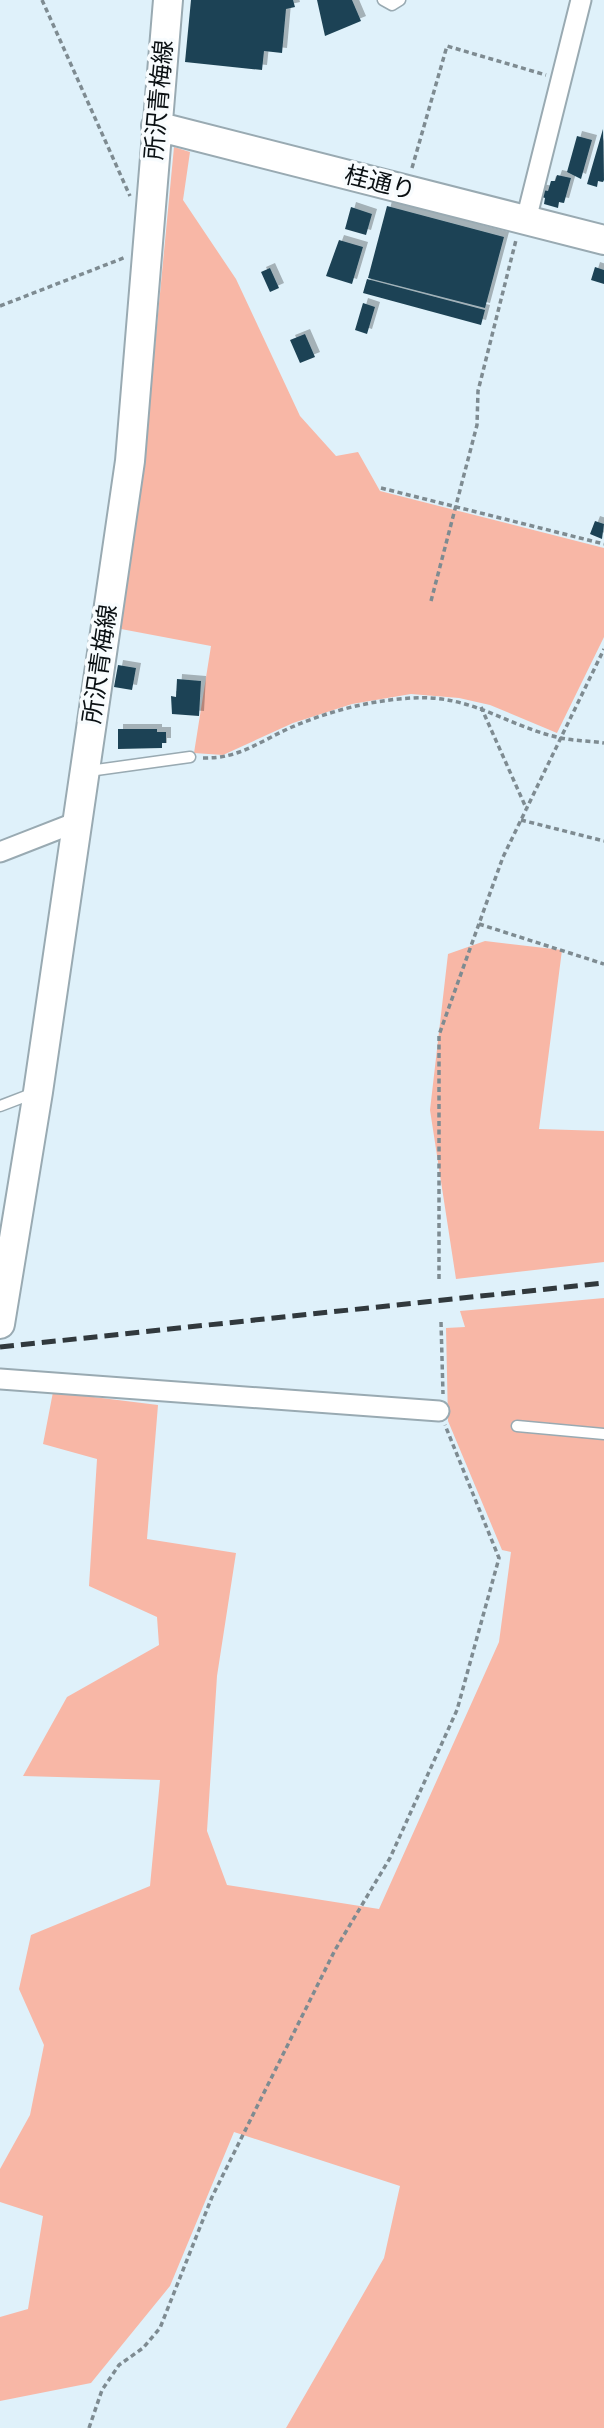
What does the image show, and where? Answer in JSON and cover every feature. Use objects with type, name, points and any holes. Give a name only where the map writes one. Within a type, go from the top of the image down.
[{"type":"main road","name":"所沢青梅線","points":[[0,1324],[38,1092],[130,461],[168,0]]},
{"type":"main road","name":"桂通り","points":[[156,126],[604,240]]},
{"type":"street","points":[[526,220],[581,0]]},
{"type":"street","points":[[0,852],[77,822]]},
{"type":"street","points":[[0,1379],[439,1411]]},
{"type":"lane","points":[[383,0],[392,5],[400,0]]},
{"type":"lane","points":[[85,771],[190,757]]},
{"type":"lane","points":[[0,1106],[38,1092]]},
{"type":"lane","points":[[517,1426],[604,1434]]},
{"type":"path","points":[[42,0],[130,197]]},
{"type":"path","points":[[406,190],[447,46],[562,79]]},
{"type":"path","points":[[431,601],[477,425],[478,391],[517,233],[526,220]]},
{"type":"path","points":[[0,306],[138,254],[148,243]]},
{"type":"path","points":[[381,488],[604,544]]},
{"type":"path","points":[[439,1279],[439,1035],[503,857],[604,649]]},
{"type":"path","points":[[190,757],[225,759],[294,726],[351,707],[413,698],[454,701],[481,707],[560,738],[604,743]]},
{"type":"path","points":[[481,707],[527,810]]},
{"type":"path","points":[[522,820],[604,841]]},
{"type":"path","points":[[479,924],[604,964]]},
{"type":"path","points":[[89,2428],[102,2390],[118,2365],[143,2348],[160,2328],[212,2197],[335,1950],[390,1858],[457,1710],[499,1558],[439,1411],[443,1400],[442,1322]]},
{"type":"shaded area","points":[[174,147],[190,152],[183,200],[236,279],[300,416],[336,456],[358,452],[380,491],[604,548],[604,637],[557,733],[490,705],[459,698],[411,694],[352,704],[293,723],[223,755],[194,753],[211,646],[121,629],[146,440]]},
{"type":"shaded area","points":[[485,941],[562,950],[539,1129],[604,1131],[604,1262],[456,1279],[430,1110],[448,954]]},
{"type":"shaded area","points":[[604,1298],[604,2428],[286,2428],[384,2258],[400,2186],[234,2132],[170,2286],[91,2383],[0,2401],[0,2317],[28,2309],[43,2216],[0,2202],[0,2169],[30,2115],[44,2045],[19,1989],[31,1935],[150,1886],[160,1780],[23,1776],[67,1697],[159,1645],[157,1617],[89,1586],[97,1459],[43,1444],[53,1392],[158,1405],[147,1539],[236,1553],[217,1676],[207,1831],[227,1885],[379,1909],[499,1642],[511,1552],[502,1550],[448,1421],[446,1328],[465,1327],[460,1311]]},
{"type":"building","points":[[191,0],[293,0],[295,7],[286,9],[282,53],[264,51],[262,70],[185,62]]},
{"type":"building","points":[[317,0],[352,0],[361,21],[325,36]]},
{"type":"building","points":[[603,129],[604,180],[598,181],[597,187],[587,184]]},
{"type":"building","points":[[577,136],[592,140],[581,179],[567,172]]},
{"type":"building","points":[[557,175],[571,178],[564,203],[559,202],[558,208],[544,204],[545,198],[536,195],[538,189],[548,191],[551,181],[555,181]]},
{"type":"building","points":[[387,206],[504,237],[485,308],[368,278]]},
{"type":"building","points":[[351,207],[372,214],[366,235],[345,229]]},
{"type":"building","points":[[339,240],[363,247],[352,284],[326,276]]},
{"type":"building","points":[[595,267],[604,270],[604,284],[591,280]]},
{"type":"building","points":[[270,268],[279,288],[270,292],[261,272]]},
{"type":"building","points":[[367,279],[485,310],[481,325],[363,293]]},
{"type":"building","points":[[363,303],[375,307],[367,334],[355,330]]},
{"type":"building","points":[[305,334],[315,357],[300,363],[290,340]]},
{"type":"building","points":[[595,521],[604,524],[602,539],[590,534]]},
{"type":"building","points":[[118,665],[136,668],[132,690],[114,687]]},
{"type":"building","points":[[177,679],[201,681],[199,716],[172,714],[171,696],[176,697]]},
{"type":"building","points":[[118,729],[157,729],[157,732],[166,732],[166,743],[162,743],[162,748],[118,749]]},
{"type":"railway","points":[[0,1347],[604,1283]]}]
